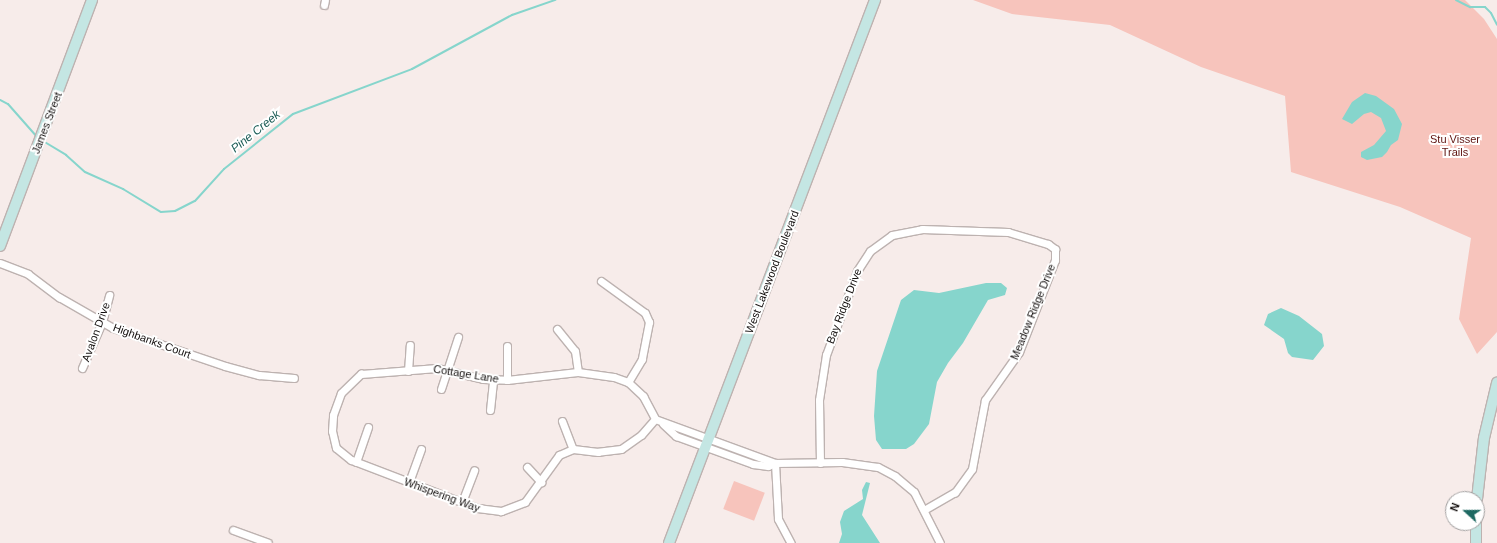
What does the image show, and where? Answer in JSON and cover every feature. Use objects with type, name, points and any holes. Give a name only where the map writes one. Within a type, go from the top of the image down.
[{"type":"street","name":"James Street","points":[[0,246],[92,0]]},
{"type":"street","name":"West Lakewood Boulevard","points":[[669,543],[875,0]]},
{"type":"street","name":"Bay Ridge Drive","points":[[820,463],[819,400],[826,355],[857,271],[864,258],[878,244],[906,231],[992,230],[1016,233],[1048,244],[1055,249]]},
{"type":"street","name":"Meadow Ridge Drive","points":[[924,510],[955,492],[972,469],[985,400],[1019,352],[1055,260],[1055,249]]},
{"type":"street","name":"Highbanks Court","points":[[0,263],[28,274],[59,297],[114,328],[225,366],[259,375],[294,378]]},
{"type":"street","points":[[601,281],[645,313],[650,322],[642,359],[628,382]]},
{"type":"street","name":"Avalon Drive","points":[[82,368],[102,322],[109,295]]},
{"type":"street","points":[[557,329],[575,351],[578,372]]},
{"type":"street","points":[[441,389],[458,337]]},
{"type":"street","points":[[408,371],[410,345]]},
{"type":"street","points":[[507,380],[508,346]]},
{"type":"street","name":"Cottage Lane","points":[[336,407],[345,386],[361,374],[437,368],[493,380],[507,380],[578,372],[614,376],[628,382],[643,396],[655,419]]},
{"type":"street","points":[[490,410],[493,380]]},
{"type":"street","points":[[1478,491],[1484,438],[1497,382]]},
{"type":"street","name":"Whispering Way","points":[[336,407],[332,424],[332,438],[339,452],[356,462],[487,511],[507,510],[525,502],[541,482],[559,455],[573,449]]},
{"type":"street","points":[[562,421],[573,449],[598,452],[621,450],[641,435],[655,419],[663,424],[707,442],[776,463],[860,463],[878,467],[904,483],[914,492],[940,543]]},
{"type":"street","points":[[356,462],[368,427]]},
{"type":"street","points":[[409,482],[421,449]]},
{"type":"street","points":[[776,463],[778,519],[791,543]]},
{"type":"street","points":[[527,466],[541,482]]},
{"type":"street","points":[[462,502],[474,470]]},
{"type":"street","points":[[233,530],[268,543]]},
{"type":"street","points":[[1476,531],[1476,543]]},
{"type":"green space","name":"Stu Visser Trails","points":[[973,0],[1465,0],[1484,19],[1497,39],[1497,332],[1477,354],[1459,319],[1471,238],[1400,207],[1291,172],[1285,96],[1201,67],[1110,25],[1012,14]]},
{"type":"green space","points":[[734,481],[765,493],[754,521],[723,509]]},
{"type":"water","points":[[1365,93],[1376,96],[1394,109],[1402,124],[1398,140],[1391,145],[1387,152],[1382,157],[1367,160],[1361,157],[1361,152],[1374,145],[1386,131],[1381,118],[1371,112],[1364,114],[1352,124],[1342,119],[1352,102]]},
{"type":"water","points":[[986,283],[1001,283],[1007,288],[1005,295],[988,300],[963,343],[948,363],[937,382],[929,424],[914,444],[906,449],[882,449],[876,440],[874,416],[877,371],[901,300],[914,290],[939,293]]},
{"type":"water","points":[[1281,308],[1299,316],[1322,334],[1324,346],[1313,360],[1292,357],[1288,353],[1284,339],[1264,325],[1268,314]]},
{"type":"water","points":[[866,482],[870,483],[862,515],[880,543],[839,543],[842,534],[840,522],[844,511],[863,499],[862,490]]},
{"type":"waterway","name":"Pine Creek","points":[[43,141],[66,155],[85,172],[123,189],[161,212],[175,211],[195,201],[224,169],[293,114],[412,69],[512,15],[555,0]]},
{"type":"waterway","name":"Pine Creek","points":[[1456,0],[1470,7],[1485,7],[1491,13],[1497,25]]},
{"type":"waterway","name":"Pine Creek","points":[[0,100],[8,104],[38,138]]}]
